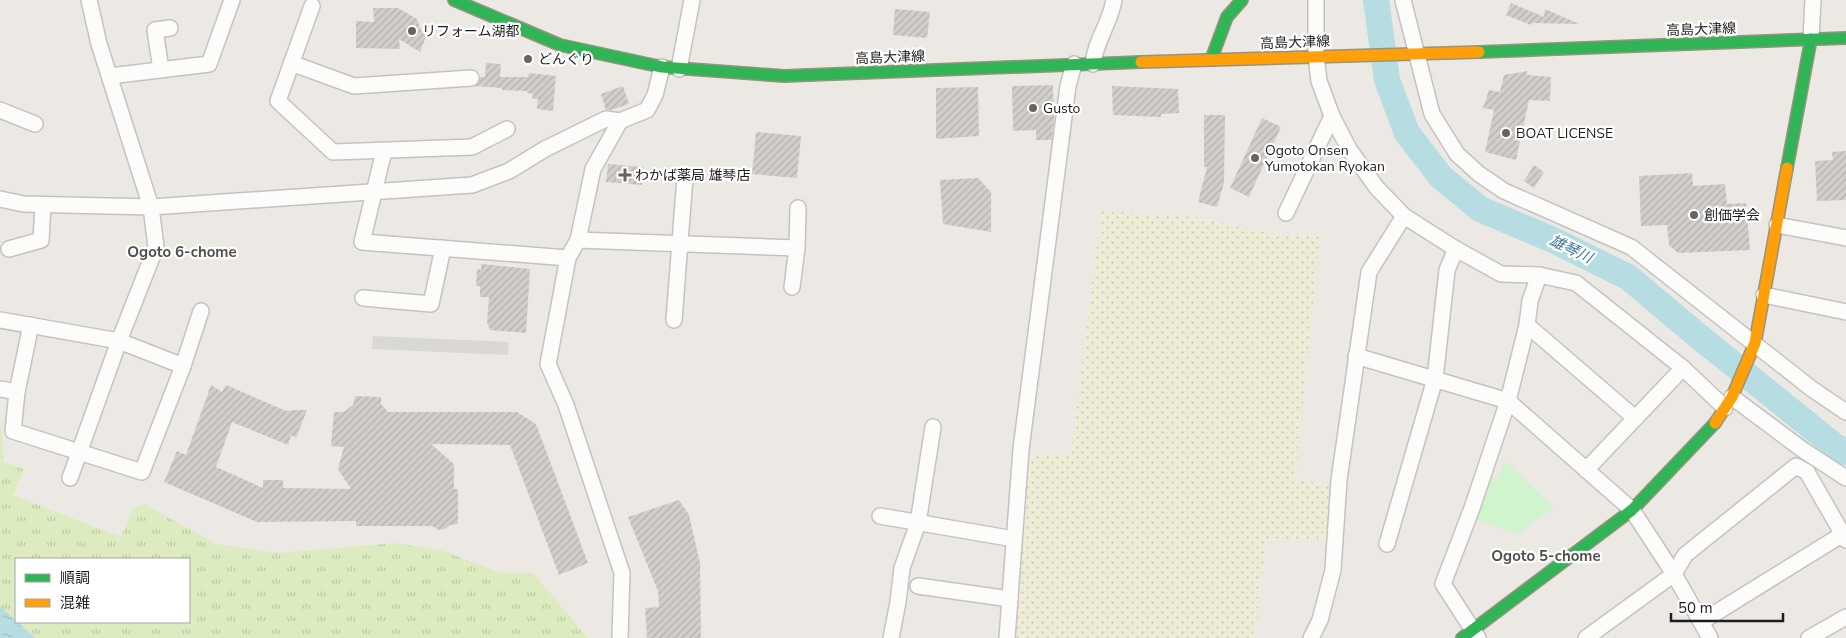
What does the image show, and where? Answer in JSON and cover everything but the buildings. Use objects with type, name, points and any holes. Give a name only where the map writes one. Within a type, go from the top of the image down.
[{"type":"main road","points":[[1211,60],[1227,17],[1242,0]]},
{"type":"main road","name":"高島大津線","points":[[461,2],[560,45],[662,67],[784,76],[1074,64],[1846,38]]},
{"type":"main road","points":[[1471,635],[1632,510],[1714,425],[1731,399],[1755,343],[1811,40]]},
{"type":"street","points":[[70,478],[119,341],[156,247],[151,207],[99,44],[89,0]]},
{"type":"street","points":[[110,76],[209,64],[232,0]]},
{"type":"street","points":[[679,69],[692,0]]},
{"type":"street","points":[[1093,64],[1094,50],[1106,28],[1114,0]]},
{"type":"street","points":[[1316,0],[1316,56],[1319,80],[1332,116],[1349,149],[1377,188],[1404,216],[1456,249],[1501,274],[1539,276],[1576,283],[1683,368],[1846,478]]},
{"type":"street","points":[[1403,0],[1412,54],[1432,114],[1457,154],[1479,174],[1504,192],[1631,247],[1812,389],[1846,412]]},
{"type":"street","points":[[1811,40],[1813,0]]},
{"type":"street","points":[[312,6],[278,102],[333,152],[472,147],[507,129]]},
{"type":"street","points":[[160,70],[156,30],[170,28]]},
{"type":"street","points":[[291,64],[354,86],[471,78]]},
{"type":"street","points":[[1007,638],[1021,449],[1068,86],[1074,64]]},
{"type":"street","points":[[0,199],[24,204],[151,207],[472,185],[509,171],[545,149],[606,119],[620,121],[646,110],[655,95],[662,67]]},
{"type":"street","points":[[0,110],[35,124]]},
{"type":"street","points":[[1286,213],[1332,116]]},
{"type":"street","points":[[620,121],[593,169],[578,240],[568,258],[548,364],[569,413],[622,573],[620,638]]},
{"type":"street","points":[[384,151],[362,242],[568,258]]},
{"type":"street","points":[[674,320],[685,177]]},
{"type":"street","points":[[9,248],[41,240],[43,205]]},
{"type":"street","points":[[792,287],[797,248],[798,208]]},
{"type":"street","points":[[1311,638],[1320,620],[1333,570],[1339,480],[1368,272],[1404,216]]},
{"type":"street","points":[[1777,225],[1846,238]]},
{"type":"street","points":[[578,240],[797,248]]},
{"type":"street","points":[[363,298],[431,304],[443,248]]},
{"type":"street","points":[[1387,544],[1435,379],[1447,270],[1456,249]]},
{"type":"street","points":[[1471,635],[1443,584],[1472,508],[1508,401],[1527,324],[1530,301],[1539,276]]},
{"type":"street","points":[[1764,295],[1846,312]]},
{"type":"street","points":[[31,325],[17,392],[14,431],[142,472],[183,366],[201,311]]},
{"type":"street","points":[[0,320],[119,341],[183,366]]},
{"type":"street","points":[[1527,324],[1635,418]]},
{"type":"street","points":[[1356,356],[1508,401],[1632,510],[1674,574],[1710,638]]},
{"type":"street","points":[[1586,470],[1683,368]]},
{"type":"street","points":[[0,389],[17,392]]},
{"type":"street","points":[[891,638],[902,568],[918,523],[933,427]]},
{"type":"street","points":[[1586,638],[1674,574],[1685,555],[1796,466],[1806,472],[1844,537],[1701,622]]},
{"type":"street","points":[[880,516],[1014,539]]},
{"type":"street","points":[[918,586],[1010,599]]},
{"type":"street","points":[[1818,636],[1846,617]]},
{"type":"shaded area","points":[[1101,211],[1195,217],[1285,236],[1320,235],[1295,480],[1331,485],[1327,539],[1266,540],[1255,638],[1013,638],[1023,454],[1071,454]]},
{"type":"shaded area","points":[[373,336],[509,342],[508,355],[372,349]]},
{"type":"green space","points":[[0,427],[2,427],[3,462],[24,469],[13,495],[121,537],[134,507],[144,504],[216,544],[279,553],[395,543],[444,551],[499,573],[533,573],[588,638],[35,638],[17,623],[190,623],[190,558],[15,558],[15,621],[0,606]]},
{"type":"green space","points":[[1505,461],[1554,507],[1517,534],[1476,519],[1491,476],[1497,479]]},
{"type":"water","points":[[0,606],[15,620],[15,623],[19,623],[35,638],[0,638]]},
{"type":"waterway","name":"雄琴川","points":[[1376,0],[1387,80],[1407,133],[1441,177],[1480,209],[1553,240],[1628,277],[1836,447],[1846,452]]},
{"type":"traffic: fast","points":[[454,0],[560,45],[662,67],[784,76],[1141,62]]},
{"type":"traffic: fast","points":[[1211,60],[1227,17],[1242,0]]},
{"type":"traffic: fast","points":[[1479,52],[1846,38]]},
{"type":"traffic: fast","points":[[1787,168],[1811,39]]},
{"type":"traffic: fast","points":[[1462,638],[1632,510],[1715,423]]},
{"type":"traffic: slow","points":[[1141,62],[1479,52]]},
{"type":"traffic: slow","points":[[1715,423],[1732,397],[1755,343],[1787,168]]},
{"type":"place","name":"リフォーム湖都","points":[[412,31]]},
{"type":"place","name":"どんぐり","points":[[528,59]]},
{"type":"place","name":"Gusto","points":[[1033,108]]},
{"type":"place","name":"BOAT LICENSE","points":[[1506,133]]},
{"type":"place","name":"Ogoto Onsen Yumotokan Ryokan","points":[[1255,158]]},
{"type":"place","name":"わかば薬局 雄琴店","points":[[625,175]]},
{"type":"place","name":"創価学会","points":[[1694,215]]},
{"type":"district","name":"Ogoto 6-chome","points":[[182,252]]},
{"type":"district","name":"Ogoto 5-chome","points":[[1546,556]]}]
